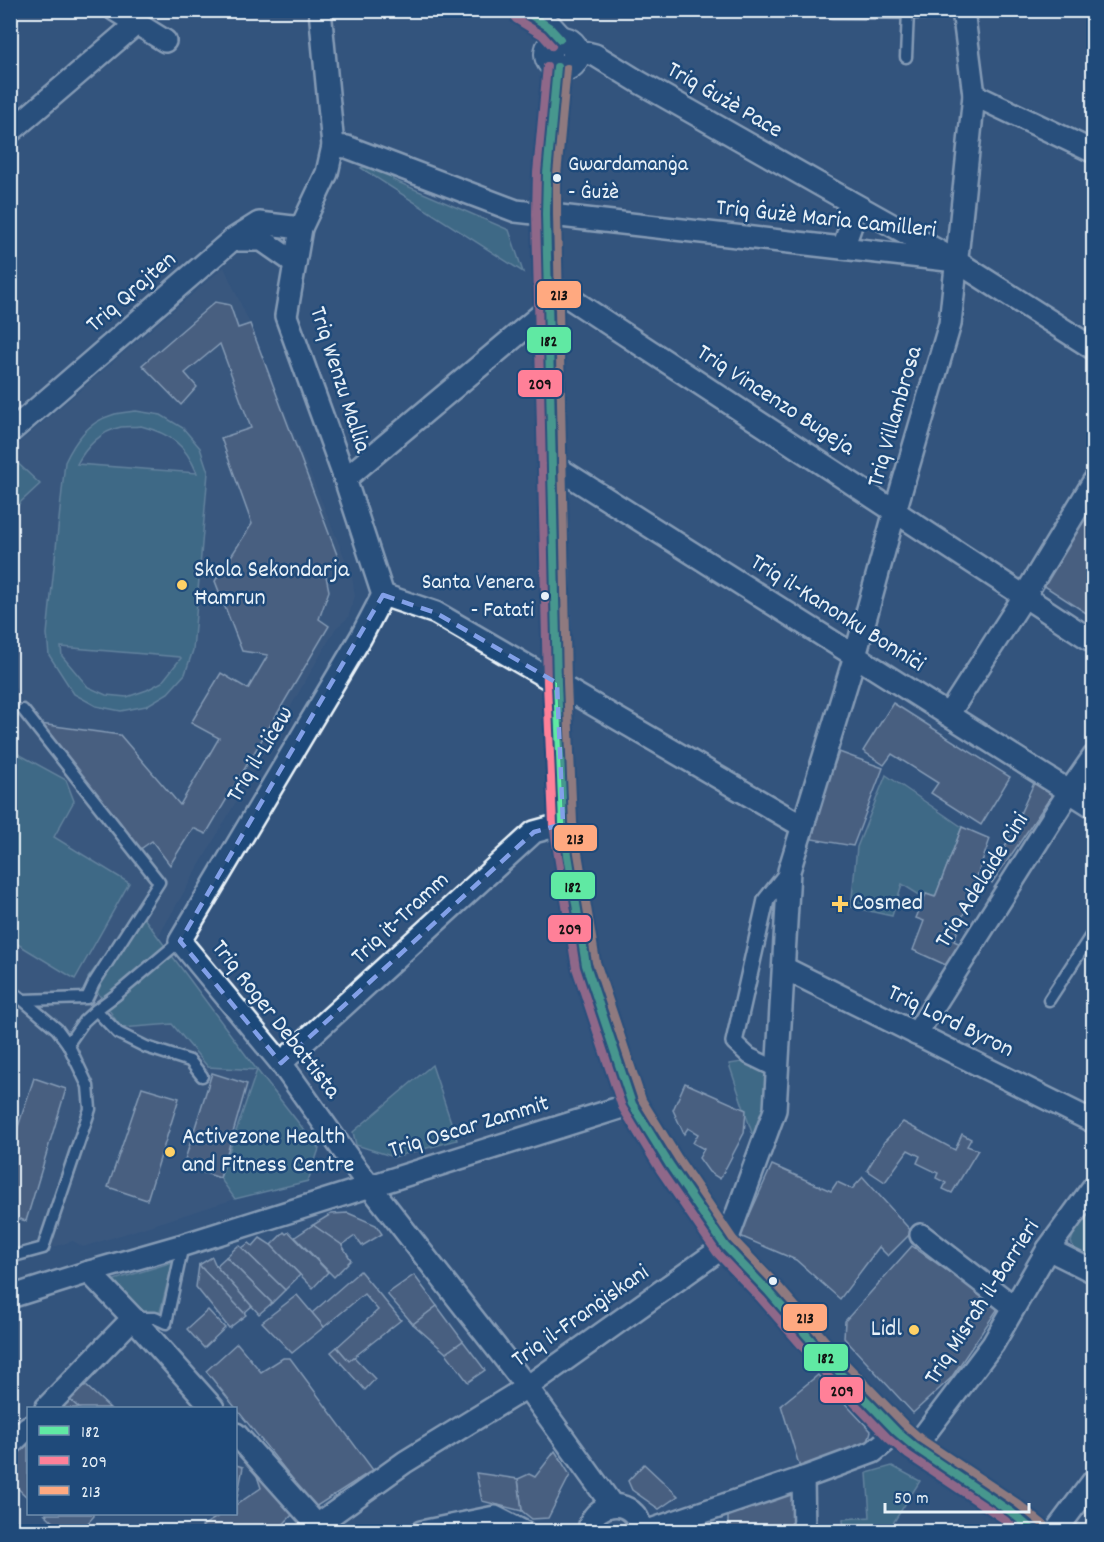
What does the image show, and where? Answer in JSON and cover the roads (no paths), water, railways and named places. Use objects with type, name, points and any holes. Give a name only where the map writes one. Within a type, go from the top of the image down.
[{"type":"street","points":[[115,10],[165,41]]},
{"type":"street","name":"Triq Wenzu Mallia","points":[[320,10],[333,146],[327,173],[301,228],[286,315],[345,479],[383,595]]},
{"type":"street","points":[[522,10],[549,27],[564,52],[547,174],[546,214],[557,683],[563,824],[586,965],[632,1104],[669,1164],[725,1246],[769,1292],[836,1369],[906,1439],[1036,1532]]},
{"type":"street","name":"Triq Villambrosa","points":[[802,826],[855,656],[950,324],[974,95],[966,12]]},
{"type":"street","points":[[10,132],[136,24]]},
{"type":"street","name":"Triq Ġużè Pace","points":[[564,52],[595,56],[957,261],[1094,349]]},
{"type":"street","points":[[974,95],[1094,152]]},
{"type":"street","name":"Triq Ġużè Maria Camilleri","points":[[333,146],[347,147],[516,211],[957,261]]},
{"type":"street","points":[[843,248],[851,225],[847,200]]},
{"type":"street","name":"Triq Qrajten","points":[[10,432],[232,240],[259,224],[301,228]]},
{"type":"street","points":[[232,240],[262,240],[295,263]]},
{"type":"street","points":[[345,479],[548,296]]},
{"type":"street","name":"Triq Vincenzo Bugeja","points":[[548,296],[896,511],[1094,642]]},
{"type":"street","name":"Triq il-Kanonku Bonniċi","points":[[553,465],[1094,807]]},
{"type":"street","points":[[948,714],[1025,596],[1094,481]]},
{"type":"street","points":[[383,595],[436,613],[802,826],[789,871],[775,1110],[725,1246]]},
{"type":"street","name":"Triq il-Liċew","points":[[180,941],[361,637],[383,595]]},
{"type":"street","name":"Triq Adelaide Cini","points":[[916,1034],[1094,756]]},
{"type":"street","name":"Triq it-Tramm","points":[[281,1063],[534,832],[563,824]]},
{"type":"street","points":[[778,1070],[749,1056],[734,1042],[766,900],[789,871]]},
{"type":"street","name":"Triq Roger Debattista","points":[[180,941],[281,1063],[355,1167],[527,1387]]},
{"type":"street","name":"Triq Lord Byron","points":[[784,968],[1094,1122]]},
{"type":"street","name":"Triq Oscar Zammit","points":[[10,1297],[632,1104]]},
{"type":"street","name":"Triq Misraħ il-Barrieri","points":[[643,1532],[802,1478],[906,1439],[993,1344],[1048,1249],[1094,1186]]},
{"type":"street","points":[[921,1236],[1014,1307]]},
{"type":"street","name":"Triq il-Franġiskani","points":[[315,1528],[405,1462],[527,1387],[725,1246]]},
{"type":"street","points":[[1048,1249],[1094,1272]]},
{"type":"street","points":[[89,1272],[212,1407]]},
{"type":"street","points":[[47,1407],[133,1318]]},
{"type":"street","points":[[527,1387],[612,1506]]},
{"type":"street","points":[[10,1445],[27,1428]]},
{"type":"street","points":[[237,1435],[315,1528]]},
{"type":"street","points":[[802,1478],[804,1532]]},
{"type":"street","points":[[1055,1532],[1094,1480]]},
{"type":"street","points":[[590,1532],[592,1519],[597,1512],[612,1506],[621,1506],[634,1514],[643,1532]]},
{"type":"street","points":[[421,1532],[495,1518],[524,1532]]},
{"type":"lane","points":[[832,10],[832,12],[938,13],[938,10]]},
{"type":"lane","points":[[906,57],[908,12]]},
{"type":"lane","points":[[23,710],[159,882],[94,983],[87,998]]},
{"type":"lane","points":[[1048,1000],[1094,931]]},
{"type":"lane","points":[[68,1044],[84,1021],[180,941]]},
{"type":"lane","points":[[10,993],[18,996],[57,1029],[68,1044],[88,1086],[90,1109],[43,1248],[10,1257]]},
{"type":"lane","points":[[23,1000],[116,995]]},
{"type":"lane","points":[[96,1010],[118,1033],[146,1047],[190,1061],[202,1076]]},
{"type":"lane","points":[[133,1318],[155,1318],[166,1323],[183,1245]]},
{"type":"place","name":"Gwardamanġa - Ġużè","points":[[557,178]]},
{"type":"place","name":"Skola Sekondarja Ħamrun","points":[[182,585]]},
{"type":"place","name":"Santa Venera - Fatati","points":[[545,596]]},
{"type":"place","name":"Cosmed","points":[[840,904]]},
{"type":"place","name":"Activezone Health and Fitness Centre","points":[[170,1152]]},
{"type":"place","name":"Lidl","points":[[914,1330]]}]
